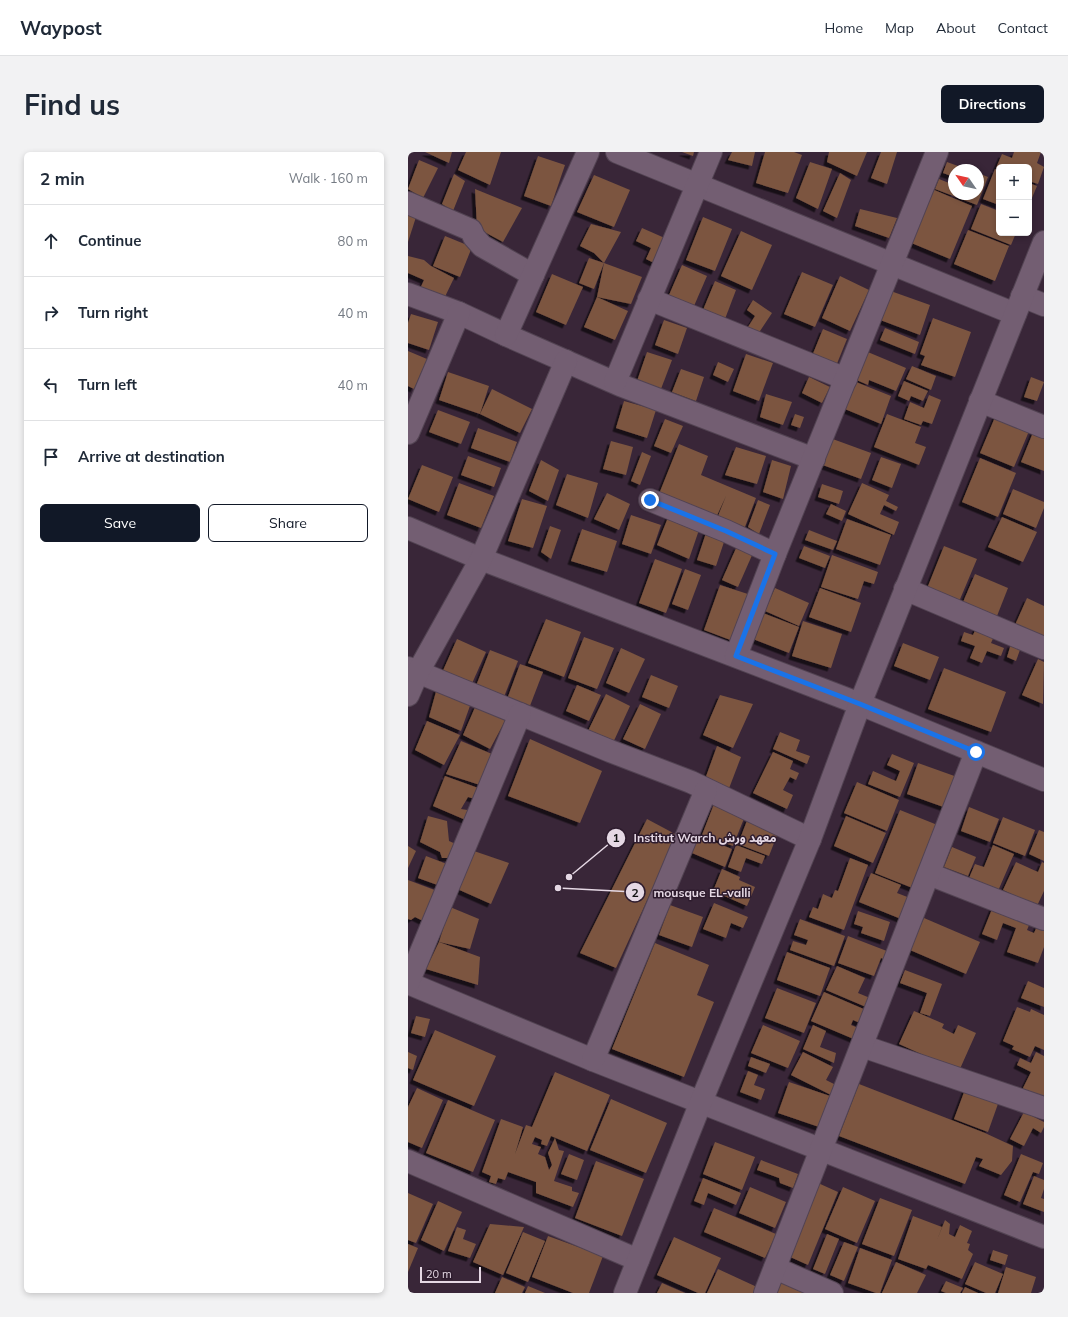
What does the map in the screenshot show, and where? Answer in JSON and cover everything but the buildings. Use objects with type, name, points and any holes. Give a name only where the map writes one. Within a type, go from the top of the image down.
[{"type":"street","points":[[506,335],[588,152]]},
{"type":"street","points":[[617,152],[892,264],[1019,305],[1044,305]]},
{"type":"street","points":[[614,382],[711,152]]},
{"type":"street","points":[[736,656],[775,554],[892,264],[934,153]]},
{"type":"street","points":[[408,203],[471,230],[474,237],[482,246],[533,275]]},
{"type":"street","points":[[625,1293],[701,1102],[810,839],[860,704],[905,589],[1044,242]]},
{"type":"street","points":[[408,294],[459,313],[614,382],[814,459]]},
{"type":"street","points":[[649,299],[846,379]]},
{"type":"street","points":[[408,433],[414,401],[459,313]]},
{"type":"street","points":[[408,696],[413,670],[481,559],[566,361]]},
{"type":"street","points":[[980,401],[1044,427]]},
{"type":"street","points":[[650,500],[726,531],[775,554]]},
{"type":"street","points":[[408,528],[481,559],[860,704],[1044,780]]},
{"type":"street","points":[[905,589],[1044,648]]},
{"type":"street","points":[[413,670],[691,782],[810,839]]},
{"type":"street","points":[[520,714],[408,983],[593,1060],[1044,1237]]},
{"type":"street","points":[[766,1293],[976,752]]},
{"type":"street","points":[[593,1060],[706,790]]},
{"type":"street","points":[[929,874],[1044,919]]},
{"type":"street","points":[[862,1046],[1044,1108]]},
{"type":"street","points":[[408,1161],[638,1260]]},
{"type":"street","points":[[775,1268],[832,1293]]},
{"type":"place","name":"Institut Warch معهد ورش","points":[[569,877]]},
{"type":"place","name":"mousque EL-valli","points":[[558,888]]},
{"type":"route","points":[[650,500],[726,531],[775,554],[736,656],[860,704],[976,752]]}]
